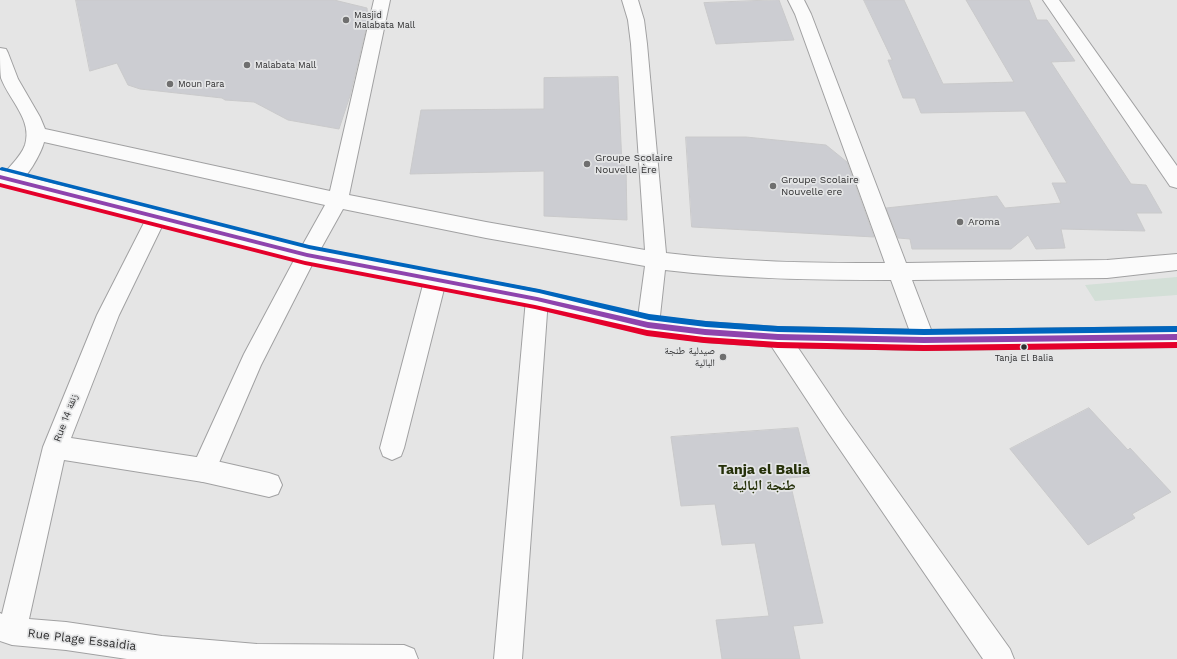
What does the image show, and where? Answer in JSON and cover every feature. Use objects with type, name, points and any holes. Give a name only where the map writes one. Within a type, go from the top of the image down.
[{"type":"street","points":[[630,0],[636,20],[639,44],[656,260],[648,325]]},
{"type":"street","points":[[796,0],[806,21],[924,340]]},
{"type":"street","points":[[1051,0],[1177,181]]},
{"type":"street","points":[[203,470],[252,361],[307,255],[338,200],[376,2]]},
{"type":"street","points":[[1,58],[16,93],[33,122],[36,134],[33,147],[26,161],[5,179]]},
{"type":"street","points":[[36,134],[338,200],[486,230],[656,260],[696,265],[788,272],[900,272],[1107,269],[1177,262]]},
{"type":"street","points":[[5,179],[307,255],[435,281],[537,299],[648,325],[705,332],[778,337],[924,340],[1177,337]]},
{"type":"street","name":"Rue 14 زنقة","points":[[6,629],[55,447],[84,370],[108,315],[156,218]]},
{"type":"street","points":[[392,448],[435,281]]},
{"type":"street","points":[[508,659],[537,299]]},
{"type":"street","points":[[778,337],[836,424],[1000,659]]},
{"type":"street","points":[[55,447],[203,470],[268,485]]},
{"type":"street","name":"Rue Plage Essaidia","points":[[6,629],[162,650],[257,658],[404,659]]},
{"type":"shaded area","points":[[1177,277],[1177,295],[1095,301],[1085,285]]},
{"type":"building","name":"Malabata Mall","points":[[76,0],[334,0],[367,8],[368,20],[350,96],[339,129],[288,120],[254,102],[225,100],[222,98],[140,89],[128,85],[117,63],[90,71]]},
{"type":"building","points":[[779,0],[794,40],[716,44],[704,3]]},
{"type":"building","points":[[864,0],[904,0],[943,84],[1014,82],[966,0],[1029,0],[1037,20],[1047,20],[1075,61],[1051,62],[1131,184],[1146,185],[1162,213],[1136,213],[1145,231],[1061,229],[1065,248],[1036,249],[1028,235],[1011,249],[912,249],[910,239],[898,238],[886,208],[997,196],[1005,208],[1061,203],[1052,183],[1067,183],[1025,111],[921,113],[915,98],[903,98],[888,60],[892,60]]},
{"type":"building","points":[[618,77],[622,165],[626,165],[627,220],[544,216],[544,171],[410,174],[421,110],[544,109],[544,78]]},
{"type":"building","name":"Groupe Scolaire Nouvelle ere","points":[[686,137],[746,137],[826,145],[847,162],[874,237],[692,227]]},
{"type":"building","points":[[1089,408],[1128,450],[1130,448],[1171,492],[1132,514],[1135,518],[1088,545],[1010,449]]},
{"type":"building","points":[[798,428],[810,476],[789,478],[823,623],[793,626],[800,659],[722,659],[716,620],[769,616],[755,543],[722,545],[715,504],[681,506],[671,437]]},
{"type":"transit line","points":[[2,169],[309,247],[539,291],[649,317],[706,324],[778,329],[924,332],[1177,329]]},
{"type":"transit line","points":[[0,177],[307,255],[537,299],[648,325],[705,332],[778,337],[924,340],[1177,337]]},
{"type":"transit line","points":[[0,185],[305,263],[535,307],[647,333],[704,340],[778,345],[924,348],[1177,345]]},
{"type":"place","name":"Masjid Malabata Mall","points":[[346,20]]},
{"type":"place","name":"Malabata Mall","points":[[247,65]]},
{"type":"place","name":"Moun Para","points":[[170,84]]},
{"type":"place","name":"Groupe Scolaire Nouvelle Ère","points":[[587,164]]},
{"type":"place","name":"Groupe Scolaire Nouvelle ere","points":[[773,186]]},
{"type":"place","name":"Aroma","points":[[960,222]]},
{"type":"place","name":"Tanja El Balia","points":[[1024,347]]},
{"type":"place","name":"صيدلية طنجة البالية","points":[[723,357]]},
{"type":"district","name":"Tanja el Balia طنجة البالية","points":[[764,478]]}]
